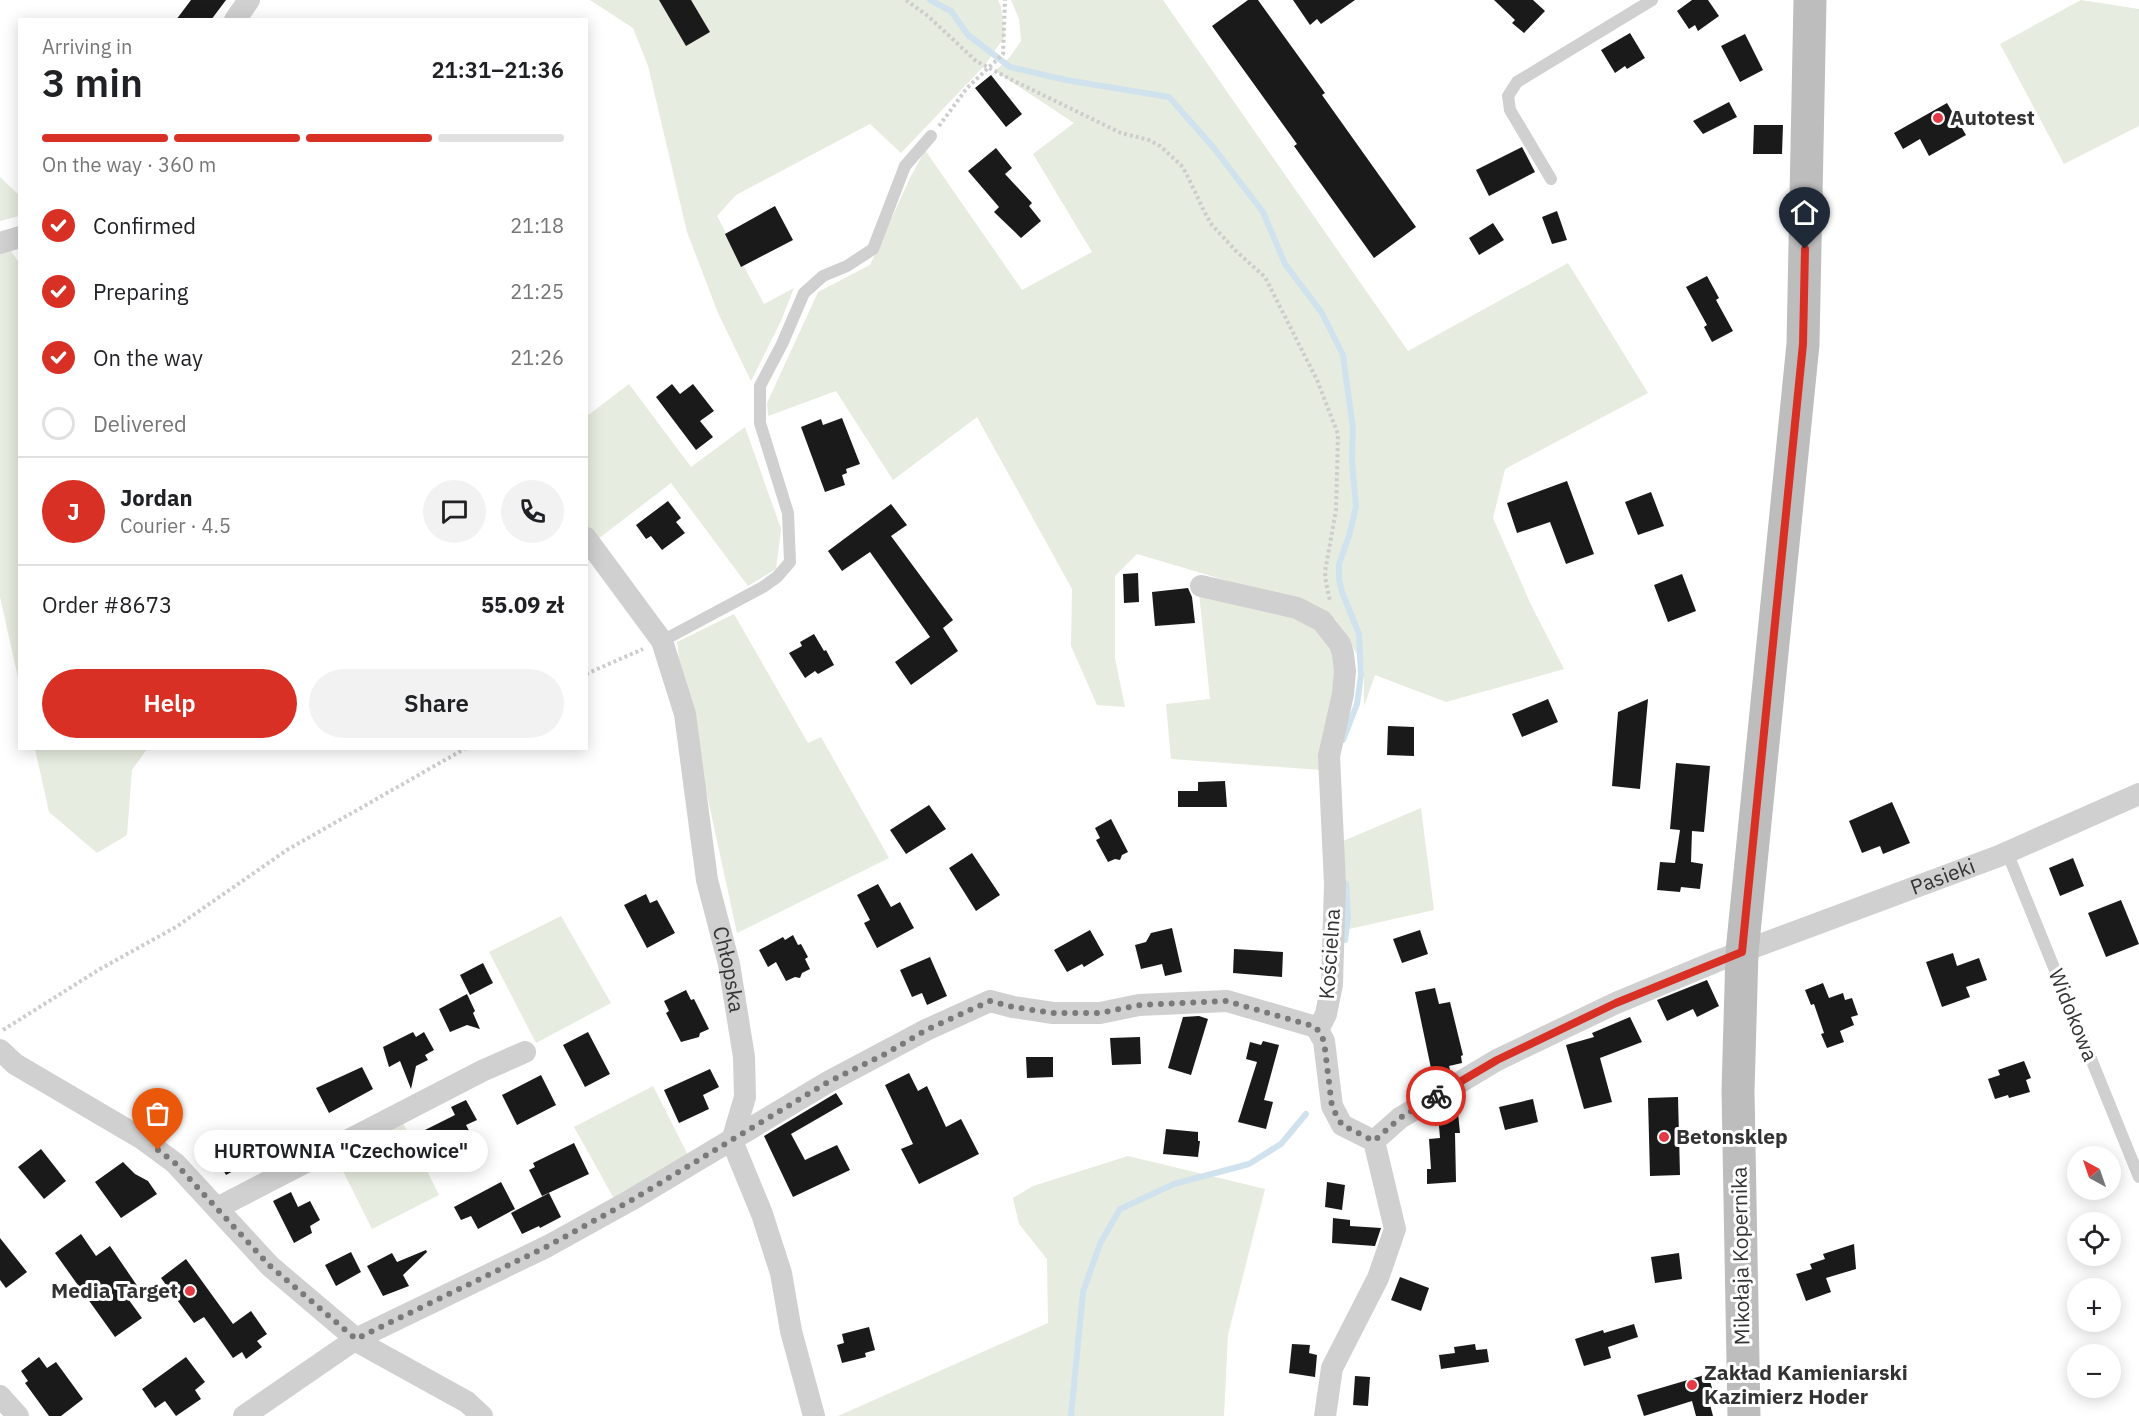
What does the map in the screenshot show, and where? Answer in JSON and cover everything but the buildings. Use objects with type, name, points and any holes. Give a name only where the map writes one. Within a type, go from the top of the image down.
[{"type":"street","points":[[236,18],[249,0]]},
{"type":"street","name":"Mikołaja Kopernika","points":[[1744,1416],[1738,1091],[1742,952],[1803,344],[1809,2]]},
{"type":"street","points":[[0,243],[18,238]]},
{"type":"street","name":"Chłopska","points":[[588,541],[662,641],[685,714],[707,880],[729,964],[744,1057],[745,1097],[732,1141]]},
{"type":"street","name":"Kościelna","points":[[1201,586],[1297,608],[1322,621],[1340,644],[1343,654],[1345,671],[1343,694],[1329,756],[1335,884],[1332,984],[1326,1014],[1318,1030]]},
{"type":"street","name":"Pasieki","points":[[1742,952],[2007,852],[2139,794]]},
{"type":"street","points":[[1374,1141],[1400,1118],[1497,1060],[1616,1003],[1742,952]]},
{"type":"street","points":[[244,1416],[356,1339],[548,1246],[632,1200],[828,1082],[887,1053],[926,1030],[990,1001],[1053,1013],[1100,1013],[1140,1005],[1227,1001],[1316,1027],[1324,1041],[1332,1107],[1342,1125],[1374,1141]]},
{"type":"street","points":[[217,1208],[482,1071],[525,1052]]},
{"type":"street","points":[[5,1063],[141,1138],[175,1163],[270,1266],[362,1344],[467,1402],[482,1416]]},
{"type":"street","points":[[732,1141],[762,1214],[781,1273],[791,1331],[814,1416]]},
{"type":"street","points":[[1325,1416],[1332,1368],[1378,1278],[1395,1229],[1374,1141]]},
{"type":"street","points":[[0,1396],[18,1416]]},
{"type":"lane","points":[[1551,179],[1510,110],[1508,96],[1517,82],[1652,0]]},
{"type":"lane","points":[[662,641],[763,587],[777,577],[790,562],[788,513],[760,423],[760,386],[782,344],[804,293],[824,276],[847,266],[873,249],[905,166],[931,136]]},
{"type":"lane","name":"Widokowa","points":[[2007,852],[2139,1177]]},
{"type":"path","points":[[906,0],[928,16],[971,57],[990,65],[1010,79],[1121,133],[1149,140],[1160,146],[1181,165],[1212,225],[1268,281],[1317,380],[1338,434],[1336,510],[1325,572],[1327,592],[1331,603]]},
{"type":"path","points":[[931,136],[967,88],[1003,54],[1005,0]]},
{"type":"path","points":[[588,673],[662,641]]},
{"type":"path","points":[[0,1032],[100,969],[176,927],[287,850],[462,750]]},
{"type":"shaded area","points":[[590,0],[998,0],[1005,36],[985,65],[901,153],[870,124],[736,195],[717,216],[764,304],[794,288],[781,321],[751,381],[718,313],[687,232],[648,66],[633,28]]},
{"type":"shaded area","points":[[1011,0],[1163,0],[1408,351],[1568,263],[1648,393],[1505,469],[1493,518],[1531,605],[1564,669],[1446,702],[1375,675],[1364,706],[1364,666],[1336,620],[1316,607],[1137,554],[1115,576],[1115,658],[1125,707],[1097,705],[1071,646],[1072,589],[977,417],[893,480],[836,391],[768,416],[767,403],[818,292],[870,265],[925,150],[1022,290],[1092,252],[1033,154],[1074,123],[995,71],[1010,57],[1021,41],[1019,19]]},
{"type":"shaded area","points":[[2081,0],[2139,9],[2139,126],[2064,164],[2000,44]]},
{"type":"shaded area","points":[[0,177],[18,194],[18,216],[0,221]]},
{"type":"shaded area","points":[[8,247],[18,261],[18,678],[0,597],[0,249]]},
{"type":"shaded area","points":[[629,384],[691,467],[745,427],[781,529],[776,569],[748,586],[671,483],[598,539],[588,526],[588,415]]},
{"type":"shaded area","points":[[1199,593],[1301,617],[1335,646],[1341,663],[1321,770],[1171,759],[1166,704],[1210,699]]},
{"type":"shaded area","points":[[734,614],[808,743],[821,737],[889,858],[737,933],[681,675],[677,642]]},
{"type":"shaded area","points":[[35,750],[146,750],[132,770],[127,835],[97,853],[49,812]]},
{"type":"shaded area","points":[[1421,808],[1434,910],[1349,929],[1343,841]]},
{"type":"shaded area","points":[[561,916],[611,1003],[536,1043],[489,952]]},
{"type":"shaded area","points":[[653,1086],[691,1161],[617,1204],[574,1127]]},
{"type":"shaded area","points":[[400,1117],[439,1195],[372,1229],[333,1151]]},
{"type":"shaded area","points":[[1128,1156],[1265,1189],[1228,1335],[1224,1416],[838,1416],[1048,1323],[1047,1259],[1019,1224],[1013,1198],[1033,1186]]},
{"type":"waterway","points":[[930,0],[951,11],[968,35],[1010,67],[1066,80],[1169,97],[1213,147],[1263,212],[1285,264],[1322,313],[1343,355],[1353,429],[1352,461],[1356,507],[1339,564],[1339,579],[1359,634],[1361,675],[1357,704],[1343,740]]},
{"type":"waterway","points":[[1345,940],[1348,918],[1346,884]]},
{"type":"waterway","points":[[1071,1416],[1083,1292],[1100,1244],[1120,1209],[1174,1184],[1249,1164],[1281,1144],[1306,1114]]},
{"type":"way so far","points":[[158,1150],[175,1163],[270,1266],[356,1339],[548,1246],[632,1200],[828,1082],[887,1053],[926,1030],[990,1001],[1053,1013],[1100,1013],[1140,1005],[1227,1001],[1316,1027],[1324,1041],[1332,1107],[1342,1125],[1374,1141],[1400,1118],[1436,1096]]},
{"type":"place","name":"Autotest","points":[[1938,118]]},
{"type":"place","name":"Betonsklep","points":[[1664,1137]]},
{"type":"place","name":"HURTOWNIA \"Czechowice\"","points":[[158,1150]]},
{"type":"place","name":"Media Target","points":[[190,1291]]},
{"type":"place","name":"Zakład Kamieniarski Kazimierz Hoder","points":[[1692,1385]]},
{"type":"route","points":[[1436,1096],[1497,1060],[1616,1003],[1742,952],[1803,344],[1805,249]]}]
